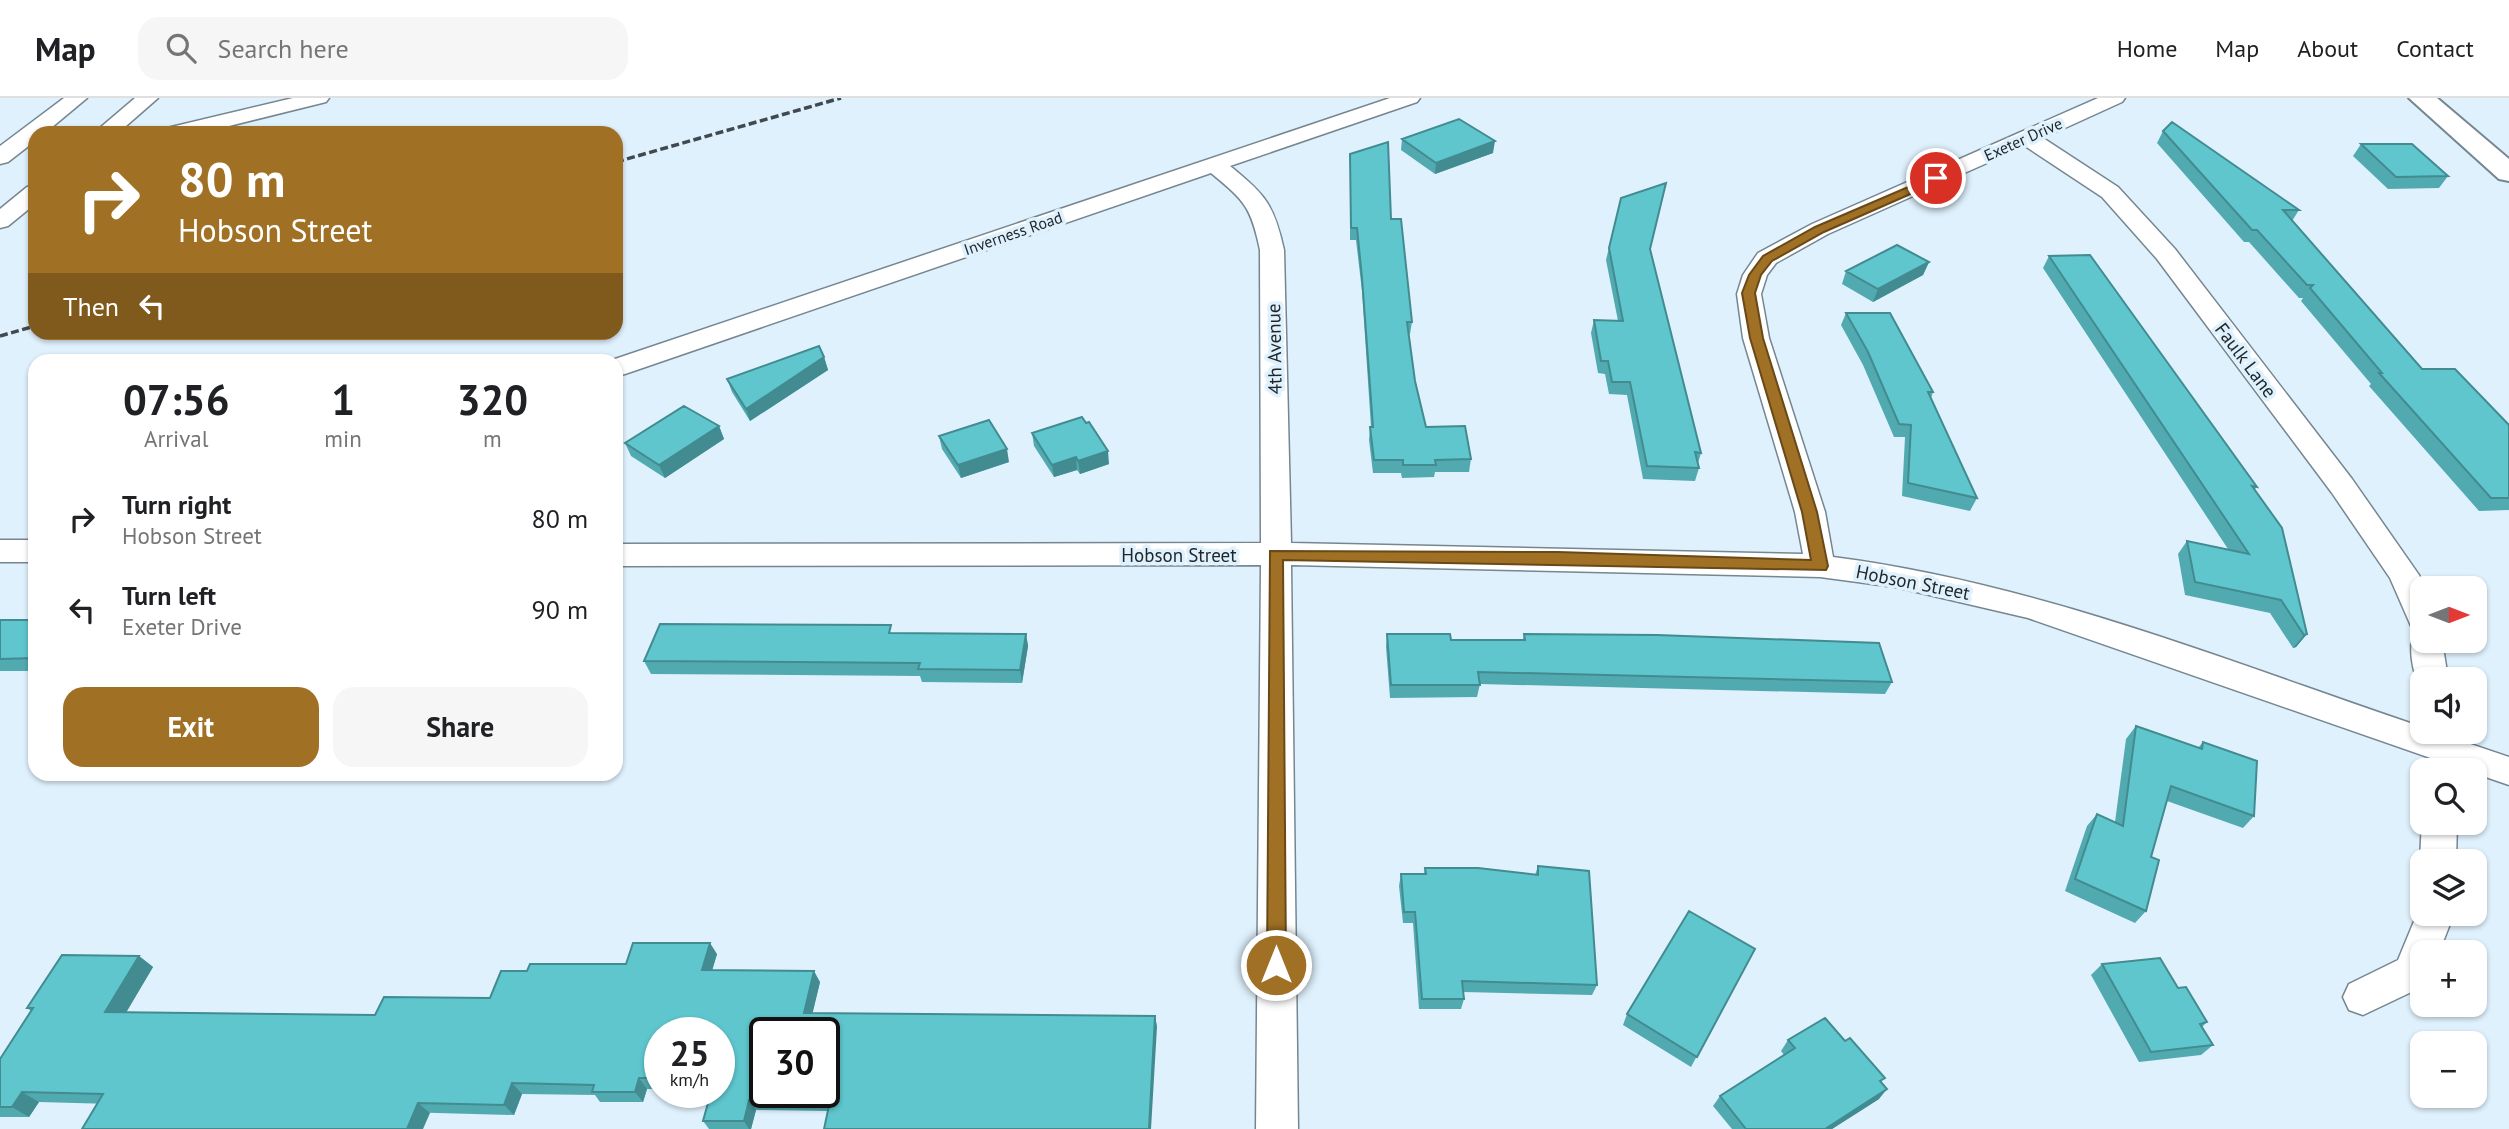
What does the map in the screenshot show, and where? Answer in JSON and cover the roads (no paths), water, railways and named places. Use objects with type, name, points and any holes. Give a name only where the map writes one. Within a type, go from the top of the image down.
[{"type":"street","points":[[40,126],[77,98]]},
{"type":"street","points":[[114,126],[148,98]]},
{"type":"street","points":[[204,126],[319,98]]},
{"type":"street","name":"Inverness Road","points":[[623,366],[1410,98]]},
{"type":"street","name":"Exeter Drive","points":[[1820,566],[1810,512],[1756,338],[1749,293],[1755,275],[1768,258],[1820,229],[2115,98]]},
{"type":"street","points":[[2422,98],[2509,173]]},
{"type":"street","points":[[0,157],[28,136]]},
{"type":"street","name":"Faulk Lane","points":[[2028,138],[2110,192],[2166,254],[2342,486],[2403,575],[2410,591]]},
{"type":"street","points":[[0,163],[28,162]]},
{"type":"street","name":"4th Avenue","points":[[1215,165],[1253,196],[1266,222],[1272,250],[1277,1129]]},
{"type":"street","points":[[0,221],[28,198]]},
{"type":"street","points":[[0,551],[28,551]]},
{"type":"street","name":"Hobson Street","points":[[623,555],[1275,554],[1558,558],[1820,566],[1895,576],[2032,607],[2440,750],[2509,771]]},
{"type":"street","points":[[2363,997],[2412,972],[2430,926]]},
{"type":"railway","points":[[623,160],[841,98]]},
{"type":"railway","points":[[0,336],[28,328]]}]
